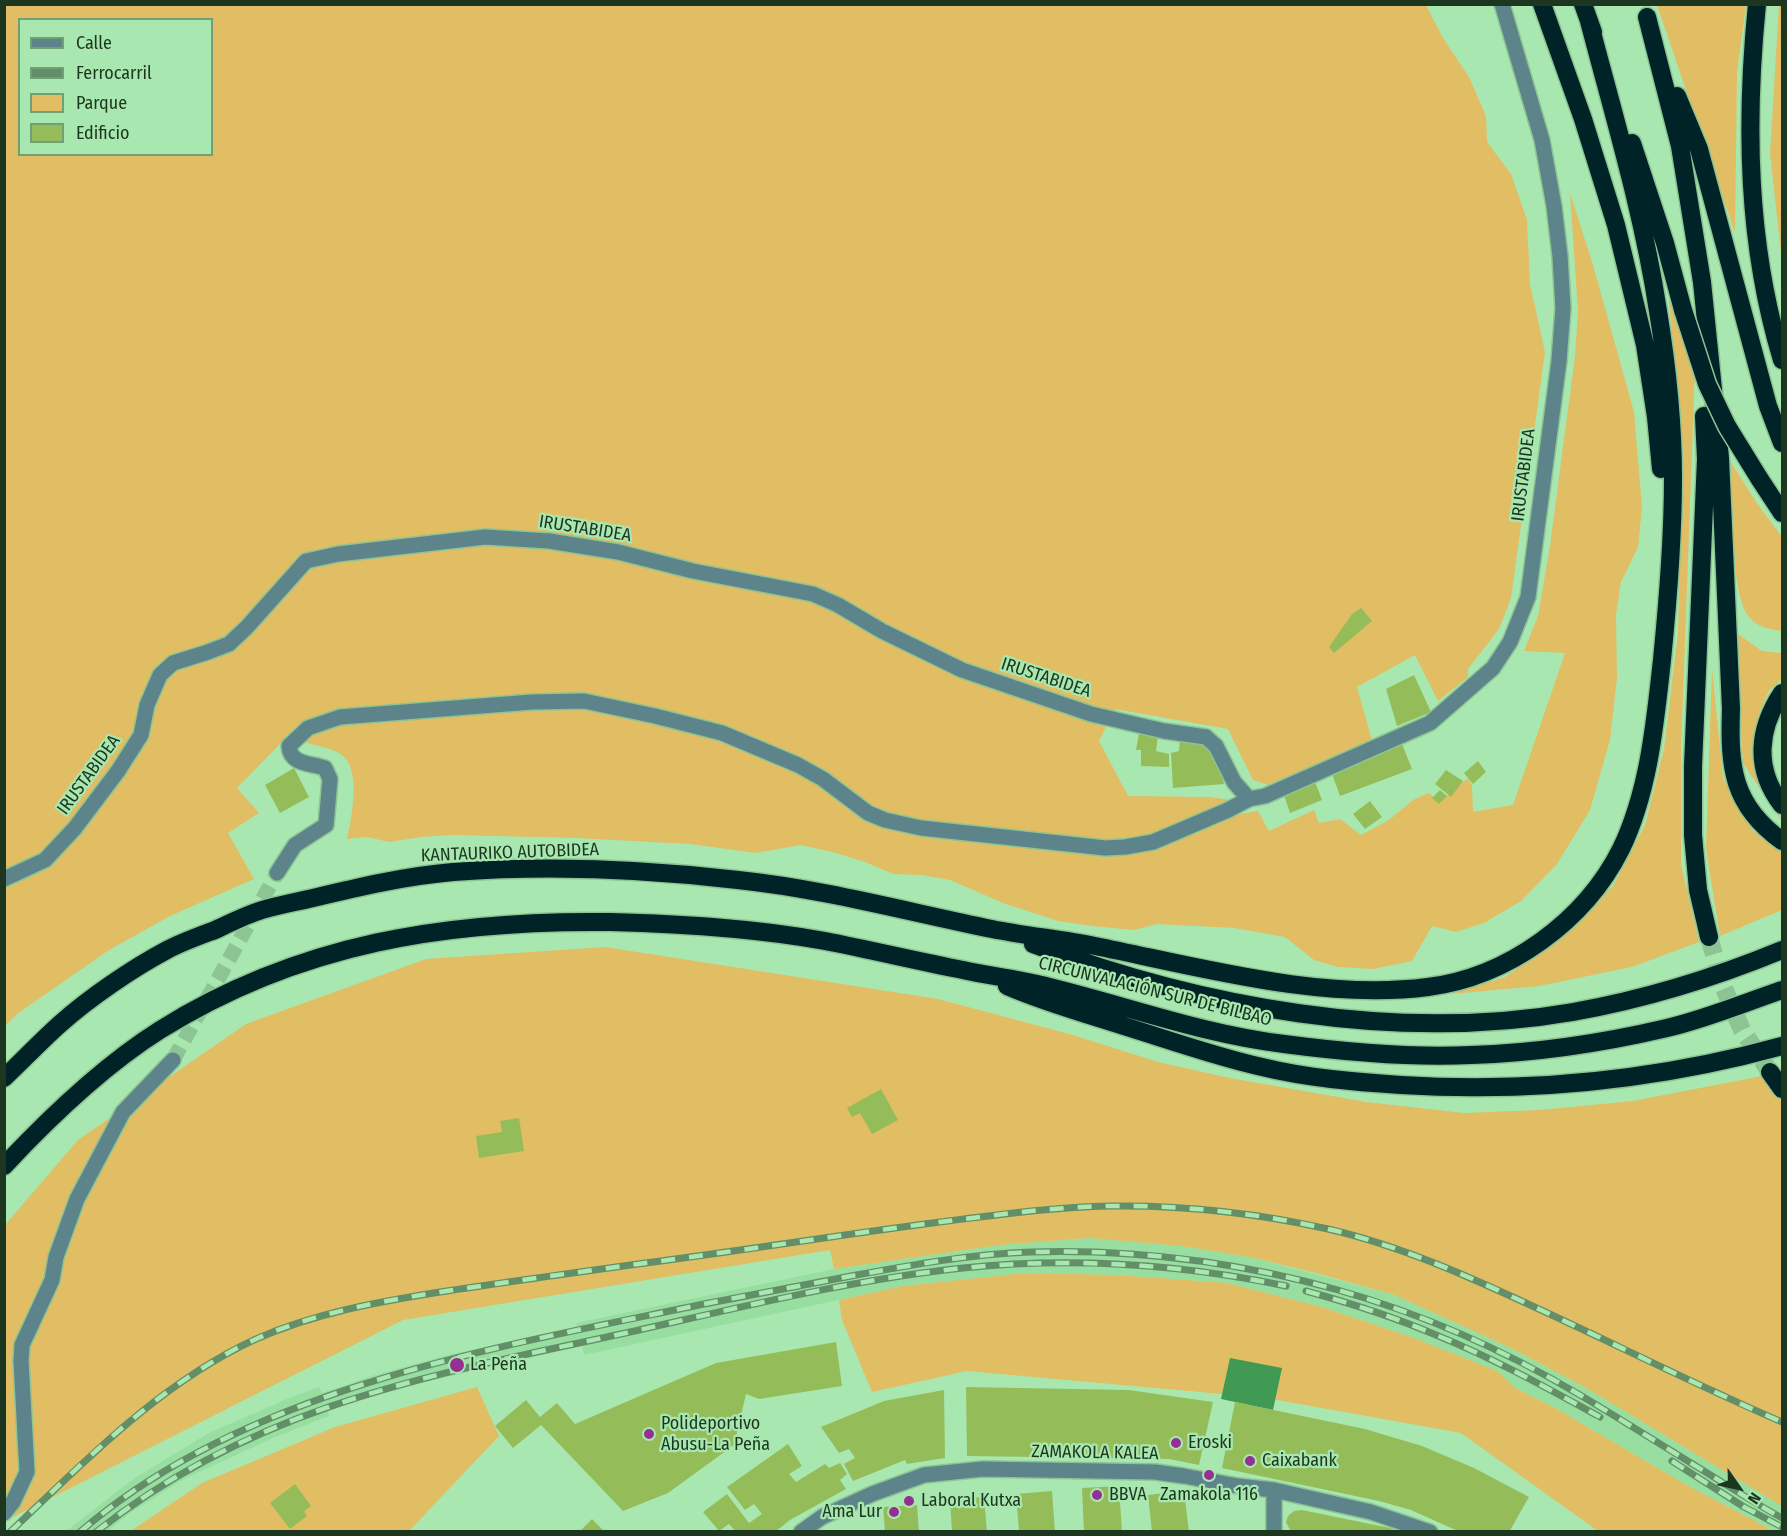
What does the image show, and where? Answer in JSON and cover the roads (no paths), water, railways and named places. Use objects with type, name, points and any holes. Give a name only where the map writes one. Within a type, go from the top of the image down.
[{"type":"highway","points":[[1542,4],[1583,119],[1616,225],[1642,334],[1656,417],[1669,555]]},
{"type":"highway","points":[[1757,4],[1750,91],[1749,155],[1753,214],[1768,305],[1782,360]]},
{"type":"highway","points":[[1645,11],[1680,146],[1702,282],[1720,458],[1731,709],[1729,750],[1743,800],[1756,818],[1782,841]]},
{"type":"highway","points":[[1645,11],[1699,149],[1762,386],[1782,443]]},
{"type":"highway","points":[[997,931],[1085,944],[1240,975],[1306,985],[1363,990],[1399,990],[1449,984],[1475,977],[1503,964],[1535,945],[1567,920],[1594,892],[1617,856],[1632,824],[1654,725],[1664,634],[1673,481],[1671,419],[1660,320],[1643,226],[1586,13]]},
{"type":"highway","points":[[1586,13],[1641,167],[1707,384],[1727,426],[1782,513]]},
{"type":"highway","points":[[1702,282],[1706,459],[1700,651],[1693,766],[1698,890],[1709,938]]},
{"type":"highway","points":[[1782,693],[1770,713],[1763,733],[1762,756],[1766,774],[1775,796],[1782,805]]},
{"type":"highway","name":"KANTAURIKO AUTOBIDEA","points":[[4,1078],[63,1021],[118,981],[167,950],[259,910],[373,883],[450,872],[555,869],[650,872],[741,880],[820,892],[997,931]]},
{"type":"highway","points":[[4,1166],[96,1078],[159,1031],[234,990],[317,957],[401,936],[471,926],[551,922],[665,923],[824,941],[978,974],[1031,997],[1263,1067],[1353,1082],[1448,1088],[1560,1085],[1704,1066],[1782,1046]]},
{"type":"highway","points":[[997,931],[1077,961],[1212,997],[1298,1013],[1407,1023],[1474,1022],[1572,1012],[1686,986],[1782,950]]},
{"type":"highway","points":[[1739,968],[1782,945]]},
{"type":"highway","name":"CIRCUNVALACIÓN SUR DE BILBAO","points":[[978,974],[1035,984],[1204,1029],[1280,1044],[1393,1054],[1458,1055],[1547,1050],[1659,1030],[1715,1014],[1782,990]]},
{"type":"highway","points":[[1770,1071],[1782,1089]]},
{"type":"street","name":"IRUSTABIDEA","points":[[277,873],[295,845],[326,825],[330,779],[325,768],[295,760],[290,754],[290,746],[308,728],[340,717],[532,702],[584,701],[722,733],[798,765],[823,779],[868,813],[885,820],[921,828],[1105,848],[1154,842],[1249,799],[1265,796],[1430,723],[1493,668],[1510,642],[1523,614],[1528,597],[1559,361],[1563,308],[1554,206],[1542,140],[1502,4]]},
{"type":"street","name":"IRUSTABIDEA","points":[[4,879],[45,860],[90,809],[141,735],[147,705],[160,675],[173,663],[229,644],[306,561],[338,554],[485,537],[549,541],[618,552],[693,571],[813,594],[962,670],[1091,714],[1164,731],[1206,737],[1216,746],[1234,782],[1249,799]]},
{"type":"street","points":[[4,1513],[14,1502],[27,1472],[22,1345],[52,1280],[56,1257],[77,1199],[123,1112],[173,1060]]},
{"type":"street","name":"ZAMAKOLA KALEA","points":[[801,1532],[822,1517],[872,1494],[924,1475],[983,1469],[1155,1472],[1274,1490],[1371,1512],[1430,1532]]},
{"type":"street","points":[[1274,1490],[1274,1532]]},
{"type":"tunnel","points":[[173,1060],[277,873]]},
{"type":"tunnel","points":[[1709,937],[1723,986],[1742,1030],[1770,1072]]},
{"type":"railway","points":[[10,1532],[96,1451],[156,1400],[221,1357],[256,1339],[301,1322],[370,1304],[465,1288],[902,1227],[1067,1208],[1137,1206],[1247,1214],[1301,1223],[1383,1244],[1463,1275],[1782,1422]]},
{"type":"railway","points":[[80,1532],[145,1483],[217,1442],[294,1409],[374,1381],[538,1338],[699,1305],[918,1264],[1031,1252],[1148,1255],[1225,1265],[1300,1280],[1401,1310],[1522,1363],[1596,1404],[1782,1518]]},
{"type":"railway","points":[[96,1532],[156,1489],[218,1454],[281,1425],[346,1401],[412,1381],[791,1296],[920,1273],[1044,1263],[1166,1268],[1206,1272],[1286,1286]]},
{"type":"railway","points":[[1306,1291],[1355,1305],[1420,1328],[1478,1353],[1600,1417]]},
{"type":"railway","points":[[1672,1461],[1744,1507],[1782,1527]]},
{"type":"place","name":"La Peña","points":[[457,1365]]},
{"type":"place","name":"Polideportivo Abusu-La Peña","points":[[649,1434]]},
{"type":"place","name":"Eroski","points":[[1176,1443]]},
{"type":"place","name":"Caixabank","points":[[1250,1461]]},
{"type":"place","name":"Zamakola 116","points":[[1209,1475]]},
{"type":"place","name":"BBVA","points":[[1097,1495]]},
{"type":"place","name":"Laboral Kutxa","points":[[909,1501]]},
{"type":"place","name":"Ama Lur","points":[[894,1512]]}]
